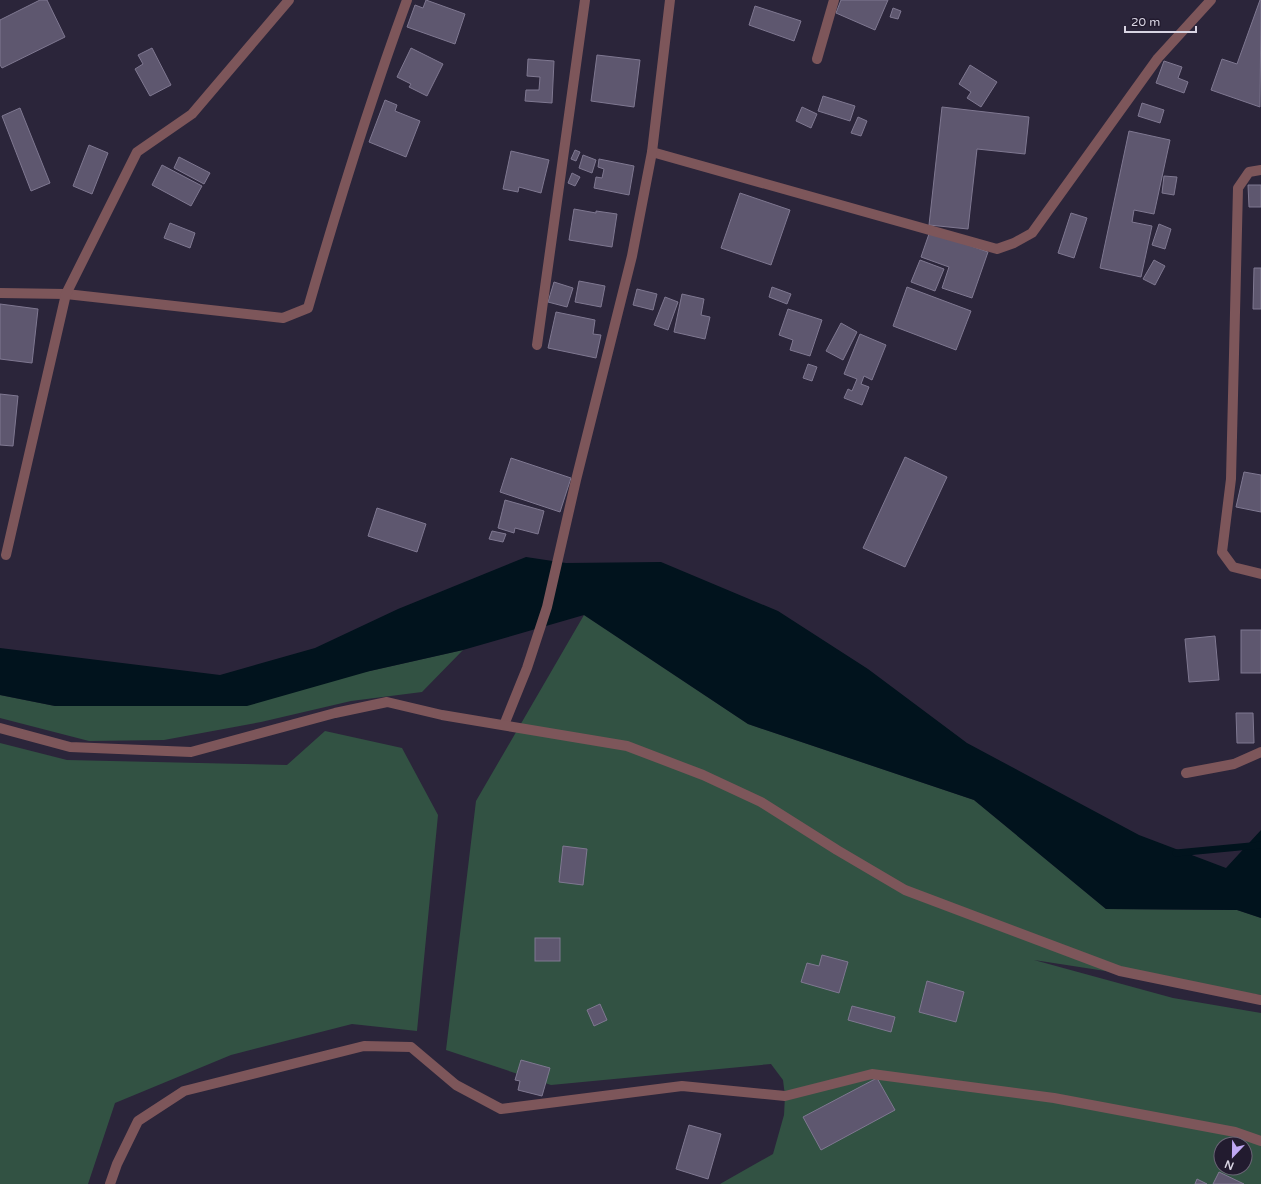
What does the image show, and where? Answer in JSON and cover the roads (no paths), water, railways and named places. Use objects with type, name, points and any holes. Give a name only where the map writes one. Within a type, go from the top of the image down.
[{"type":"street","points":[[6,555],[66,294],[137,152],[192,114],[289,0]]},
{"type":"street","points":[[0,293],[66,294],[283,318],[308,308],[346,178],[382,68],[407,0]]},
{"type":"street","points":[[538,345],[585,0]]},
{"type":"street","points":[[504,725],[527,668],[547,607],[576,480],[632,256],[652,152],[670,0]]},
{"type":"street","points":[[817,58],[834,0]]},
{"type":"street","points":[[652,152],[998,249],[1014,243],[1032,233],[1158,58],[1211,0]]},
{"type":"street","points":[[1261,170],[1249,172],[1238,188],[1232,479],[1222,552],[1233,567],[1261,574]]},
{"type":"street","points":[[0,728],[70,747],[191,752],[335,713],[387,702],[442,715],[627,746],[703,775],[761,802],[837,850],[905,890],[1120,971],[1261,1000]]},
{"type":"street","points":[[1186,773],[1234,764],[1261,752]]},
{"type":"street","points":[[110,1184],[117,1164],[138,1121],[184,1091],[364,1046],[412,1047],[456,1085],[501,1109],[682,1086],[785,1096],[872,1074],[1054,1098],[1235,1132],[1261,1141]]},
{"type":"water","points":[[526,557],[566,563],[661,562],[778,611],[868,669],[967,743],[1139,835],[1226,868],[1261,830],[1261,918],[1237,910],[1106,909],[974,800],[748,724],[584,615],[463,650],[370,671],[247,706],[55,706],[0,695],[0,648],[220,675],[315,648],[398,609]]},
{"type":"waterway","points":[[1176,853],[1261,845]]}]
